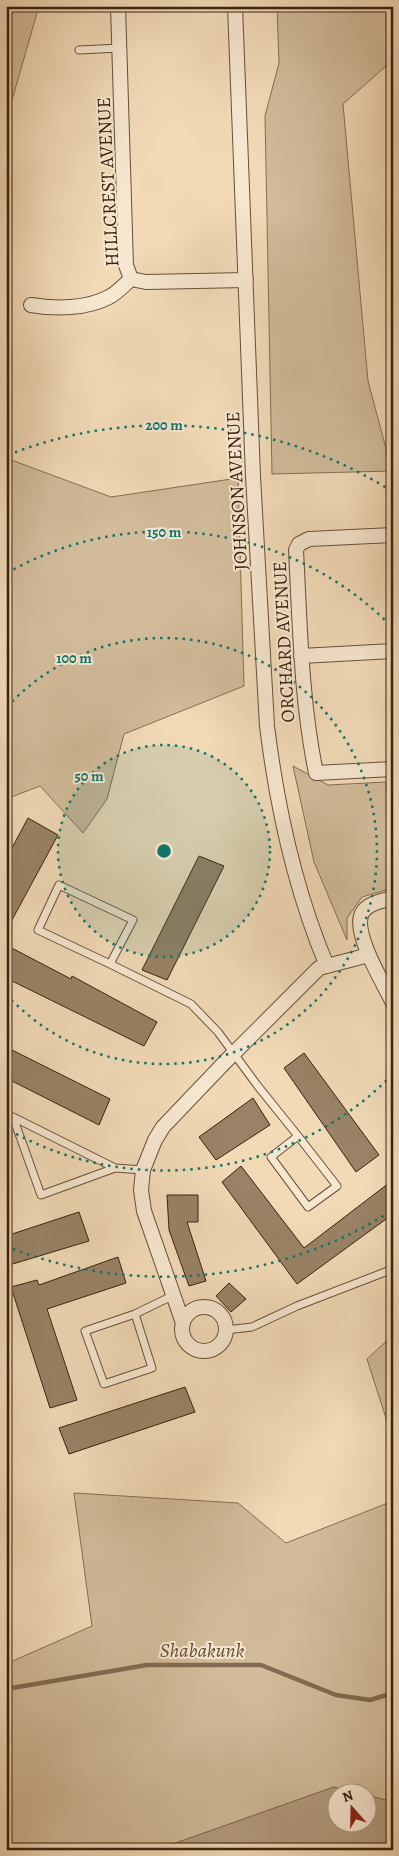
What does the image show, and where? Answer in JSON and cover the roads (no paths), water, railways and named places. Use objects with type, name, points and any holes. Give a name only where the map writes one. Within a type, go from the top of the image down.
[{"type":"street","name":"HILLCREST AVENUE","points":[[31,304],[64,307],[87,304],[109,297],[131,280],[126,265],[118,6]]},
{"type":"street","name":"JOHNSON AVENUE","points":[[235,6],[254,496],[268,734],[290,850],[301,895],[327,966]]},
{"type":"street","points":[[131,280],[146,282],[246,280]]},
{"type":"street","name":"ORCHARD AVENUE","points":[[393,535],[309,539],[299,544],[296,550],[301,656],[308,734],[316,773],[393,769]]},
{"type":"street","points":[[301,656],[393,651]]},
{"type":"street","points":[[393,898],[372,904],[363,912],[359,924],[369,955],[393,1003]]},
{"type":"street","points":[[183,1323],[172,1296],[144,1211],[141,1190],[143,1170],[155,1140],[164,1127],[319,968],[369,955]]},
{"type":"street","points":[[199,1307],[208,1307],[216,1310],[223,1317],[226,1330],[223,1342],[217,1348],[200,1352],[185,1342],[180,1330],[190,1311],[199,1307]]},
{"type":"lane","points":[[79,50],[120,48]]},
{"type":"lane","points":[[110,964],[133,920],[59,885],[38,930],[191,1004],[235,1053],[256,1085],[298,1136],[337,1186],[308,1207],[271,1157],[298,1136]]},
{"type":"lane","points":[[115,1168],[41,1195],[13,1117],[115,1168],[143,1170]]},
{"type":"lane","points":[[226,1330],[252,1327],[297,1306],[393,1269]]},
{"type":"lane","points":[[135,1314],[152,1368],[104,1384],[85,1331],[135,1314],[172,1296]]},
{"type":"waterway","name":"Shabakunk","points":[[6,1689],[147,1665],[261,1665],[336,1695],[370,1700],[393,1693]]}]
